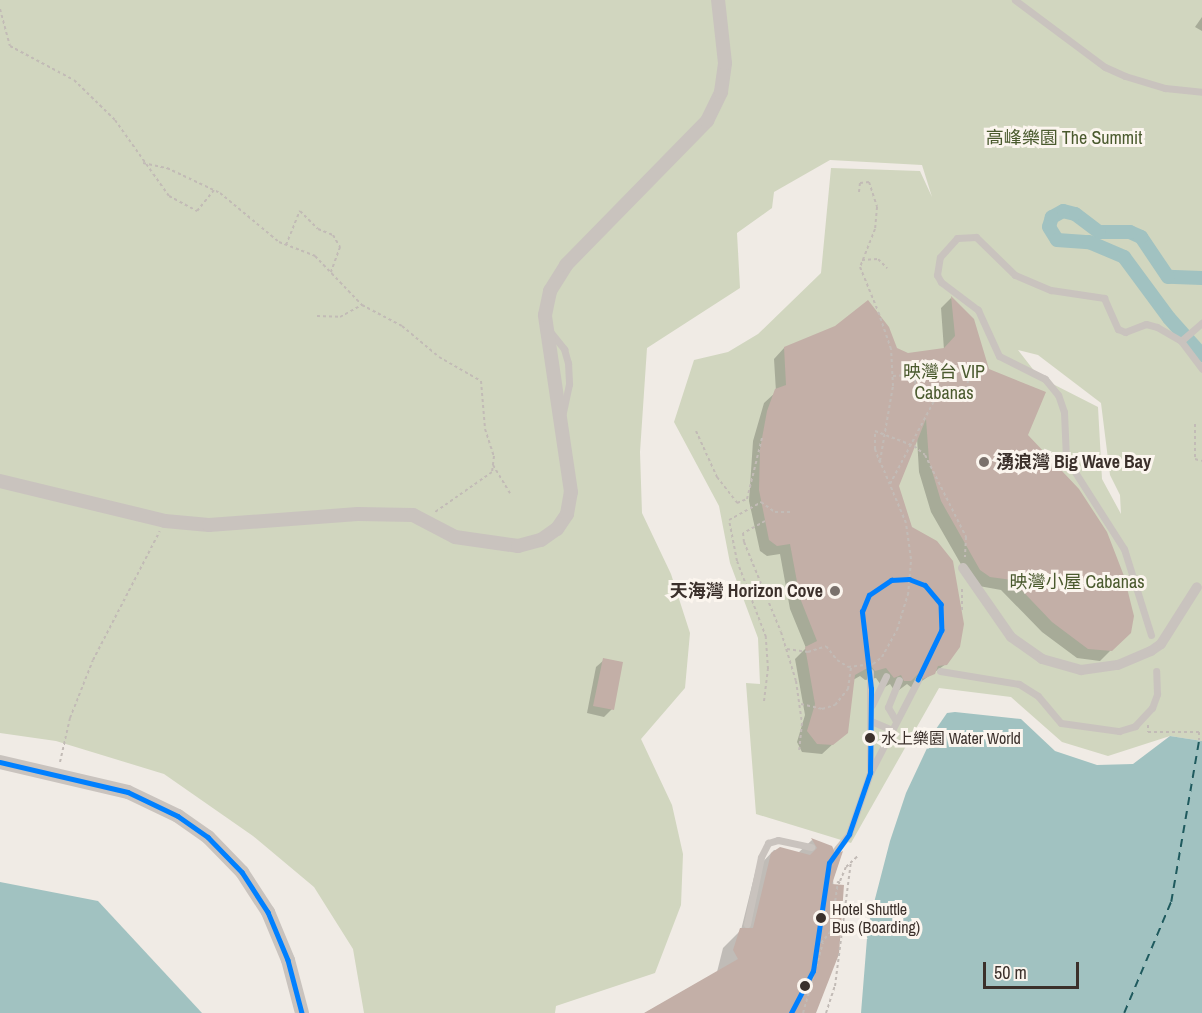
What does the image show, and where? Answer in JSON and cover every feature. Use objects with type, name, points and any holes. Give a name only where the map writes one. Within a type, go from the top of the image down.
[{"type":"street","points":[[0,481],[159,520],[209,525],[358,514],[413,515],[455,537],[518,546],[541,540],[567,514],[571,492],[547,327],[550,291],[566,265],[707,121],[721,92],[725,63],[718,0]]},
{"type":"street","points":[[963,568],[1011,637],[1042,659],[1082,670],[1118,665],[1152,651],[1161,644],[1197,587]]},
{"type":"street","points":[[0,762],[128,792],[178,816],[208,837],[242,872],[268,912],[288,960],[302,1013]]},
{"type":"lane","points":[[1014,0],[1105,66],[1125,76],[1165,88],[1202,92]]},
{"type":"lane","points":[[1151,635],[1124,549],[1066,458],[1064,412],[1058,395],[1045,380],[999,356],[978,310],[941,282],[937,275],[940,257],[957,238],[976,237],[1005,268],[1033,284],[1104,298],[1121,331],[1146,324],[1180,341],[1202,369]]},
{"type":"lane","points":[[1180,341],[1202,323]]},
{"type":"lane","points":[[940,671],[1025,687],[1038,696],[1055,719],[1067,725],[1119,731],[1135,726],[1148,715],[1157,694],[1156,671]]},
{"type":"lane","points":[[870,672],[870,773]]},
{"type":"lane","points":[[871,708],[886,676]]},
{"type":"lane","points":[[897,721],[888,707],[899,680]]},
{"type":"lane","points":[[837,849],[849,834],[870,773],[918,680]]},
{"type":"lane","points":[[871,721],[892,730]]},
{"type":"lane","points":[[747,924],[761,857],[768,843],[778,840],[811,847]]},
{"type":"path","points":[[0,9],[10,46],[74,80],[115,120],[143,163],[169,196],[197,211],[214,190]]},
{"type":"path","points":[[0,26],[5,27]]},
{"type":"path","points":[[143,163],[167,168],[214,190],[286,245],[315,256],[363,305],[402,326],[439,357],[481,381],[493,465],[492,472],[438,512],[413,515]]},
{"type":"path","points":[[859,192],[860,183],[869,182],[878,214],[861,261],[863,280],[891,349],[893,376],[880,463]]},
{"type":"path","points":[[286,245],[300,211],[318,229],[333,235],[340,247],[331,272]]},
{"type":"path","points":[[861,261],[874,257],[887,268]]},
{"type":"path","points":[[317,316],[340,317],[363,305]]},
{"type":"path","points":[[893,376],[915,375],[922,369],[936,367],[964,373],[968,385],[963,392],[948,399],[935,399],[919,391],[915,375]]},
{"type":"path","points":[[890,483],[935,399]]},
{"type":"path","points":[[1195,424],[1195,459],[1202,461]]},
{"type":"path","points":[[787,649],[808,652],[826,646],[837,660],[851,667],[867,667],[882,657],[897,630],[908,595],[909,541],[901,505],[874,449],[875,431],[914,446],[925,455],[966,537],[967,546]]},
{"type":"path","points":[[696,432],[713,470],[737,503],[747,499],[762,438]]},
{"type":"path","points":[[493,465],[510,493]]},
{"type":"path","points":[[764,701],[768,653],[748,586],[735,554],[729,520],[761,502],[775,512],[790,512]]},
{"type":"path","points":[[51,764],[59,766],[70,718],[93,660],[159,520]]},
{"type":"path","points":[[765,521],[743,533],[745,551],[787,649],[800,704],[799,752]]},
{"type":"path","points":[[748,586],[760,582]]},
{"type":"path","points":[[800,704],[822,709],[835,705],[848,689],[851,667]]},
{"type":"path","points":[[1148,715],[1148,732],[1199,732],[1198,740]]},
{"type":"path","points":[[831,931],[841,883],[851,861],[858,856]]},
{"type":"path","points":[[826,1013],[835,986],[851,861]]},
{"type":"path","points":[[803,1013],[822,943],[828,931],[835,931],[836,924]]},
{"type":"green space","points":[[0,0],[1202,0],[1202,741],[1170,736],[1108,756],[1062,742],[1011,697],[939,688],[851,843],[756,814],[746,683],[760,684],[758,638],[730,563],[719,506],[674,422],[694,360],[728,352],[758,334],[821,273],[831,168],[920,171],[932,197],[922,165],[830,160],[774,192],[772,208],[737,233],[740,288],[647,348],[640,452],[642,513],[671,574],[690,633],[685,688],[641,739],[672,805],[683,854],[681,905],[655,973],[556,1006],[555,1013],[364,1013],[353,949],[314,887],[253,836],[164,774],[56,741],[0,733]],"holes":[[[1018,350],[1038,355],[1101,403],[1110,475],[1120,495],[1121,514],[1102,479],[1098,407],[1039,377]]]},
{"type":"water","points":[[947,713],[1021,719],[1055,751],[1097,765],[1133,764],[1170,736],[1202,741],[1202,1013],[861,1013],[868,926],[890,841],[906,793],[936,729]]},
{"type":"water","points":[[0,882],[98,901],[202,1013],[0,1013]]},
{"type":"building","points":[[951,296],[974,319],[989,369],[1046,392],[1028,435],[1079,489],[1107,532],[1124,576],[1134,616],[1131,633],[1112,651],[1088,649],[1052,622],[1012,580],[990,577],[980,570],[941,501],[929,461],[926,419],[899,486],[912,527],[937,541],[953,561],[964,624],[960,647],[947,665],[938,666],[935,674],[923,679],[918,674],[911,681],[904,681],[901,675],[894,678],[886,668],[875,671],[871,666],[855,675],[848,733],[833,745],[817,744],[807,731],[815,704],[805,647],[817,641],[800,598],[790,544],[777,546],[769,540],[759,490],[760,449],[767,411],[775,389],[786,385],[784,347],[835,326],[868,300],[889,327],[897,348],[908,353],[944,348],[955,336]]},
{"type":"building","points":[[603,658],[623,662],[614,710],[593,706]]},
{"type":"building","points":[[811,838],[832,846],[836,854],[843,851],[832,884],[844,885],[839,954],[816,1013],[644,1013],[738,959],[733,950],[740,928],[753,928],[771,853],[780,847],[810,855],[817,848]]},
{"type":"waterway","points":[[1202,278],[1168,277],[1141,237],[1130,232],[1099,232],[1075,214],[1063,211],[1052,217],[1049,227],[1057,240],[1089,242],[1124,257],[1169,318],[1202,355]]},
{"type":"ferry route","points":[[1124,1013],[1171,902],[1199,740]]},
{"type":"transit line","points":[[791,1013],[813,971],[829,863],[849,834],[870,773],[871,689],[862,612],[869,595],[891,580],[909,579],[925,585],[941,604],[942,630],[918,680]]},
{"type":"transit line","points":[[0,762],[128,792],[178,816],[208,837],[242,872],[268,912],[288,960],[302,1013]]},
{"type":"place","name":"湧浪灣 Big Wave Bay","points":[[984,462]]},
{"type":"place","name":"天海灣 Horizon Cove","points":[[835,591]]},
{"type":"place","name":"水上樂園 Water World","points":[[870,738]]},
{"type":"place","name":"Hotel Shuttle Bus (Boarding)","points":[[821,918]]},
{"type":"park label","name":"高峰樂園 The Summit","points":[[1064,138]]},
{"type":"park label","name":"映灣台 VIP Cabanas","points":[[944,383]]},
{"type":"park label","name":"映灣小屋 Cabanas","points":[[1077,582]]}]
